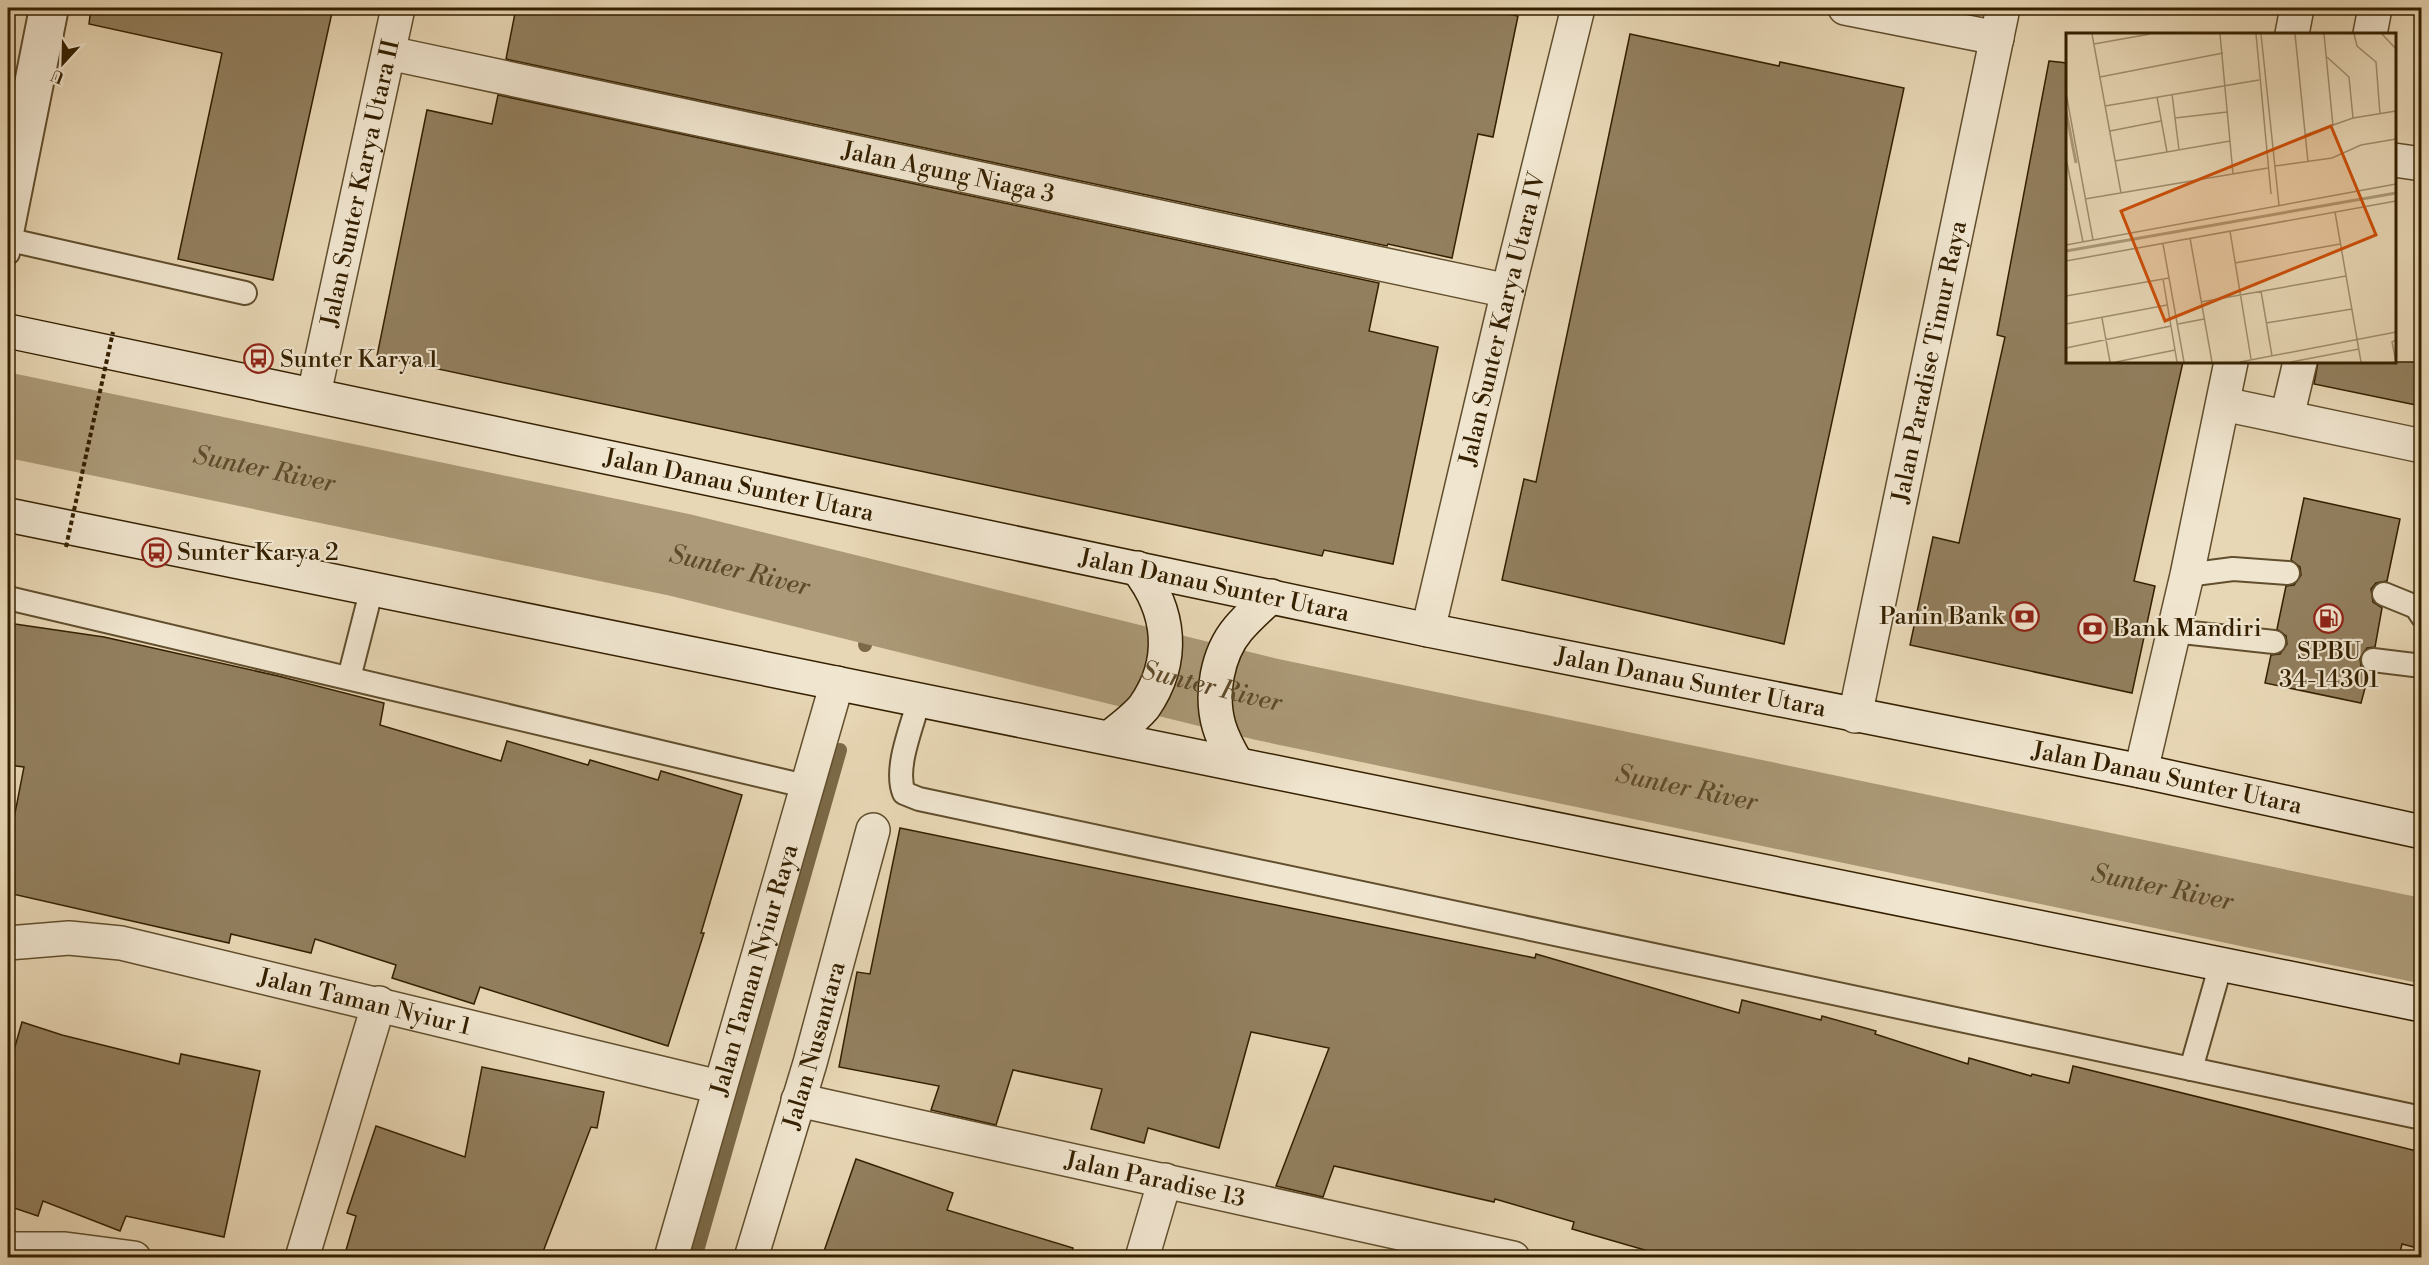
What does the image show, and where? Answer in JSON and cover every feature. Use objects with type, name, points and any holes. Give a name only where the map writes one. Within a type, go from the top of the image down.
[{"type":"street","name":"Jalan Sunter Karya Utara II","points":[[314,394],[398,8]]},
{"type":"street","name":"Jalan Sunter Karya Utara IV","points":[[1428,630],[1578,8]]},
{"type":"street","points":[[1845,8],[2000,23]]},
{"type":"street","points":[[2292,33],[2296,8]]},
{"type":"street","points":[[2370,33],[2375,8]]},
{"type":"street","name":"Jalan Paradise Timur Raya","points":[[1855,716],[2000,23]]},
{"type":"street","name":"Jalan Agung Niaga 3","points":[[389,53],[1508,291]]},
{"type":"street","points":[[2396,159],[2421,164]]},
{"type":"street","name":"Jalan Danau Sunter Utara","points":[[8,331],[1428,630],[2141,771],[2421,832]]},
{"type":"street","points":[[2141,771],[2187,575],[2231,363]]},
{"type":"street","points":[[2287,417],[2300,363]]},
{"type":"street","points":[[2223,404],[2421,446]]},
{"type":"street","points":[[8,515],[2421,1005]]},
{"type":"street","points":[[1109,738],[1133,719],[1144,706],[1160,678],[1166,643],[1163,614],[1151,585],[1137,568]]},
{"type":"street","points":[[1237,764],[1225,743],[1218,723],[1215,688],[1220,665],[1232,638],[1271,596]]},
{"type":"street","name":"Jalan Taman Nyiur Raya","points":[[671,1257],[805,786],[837,683]]},
{"type":"street","name":"Jalan Nusantara","points":[[751,1257],[798,1100],[873,830]]},
{"type":"street","name":"Jalan Taman Nyiur 1","points":[[8,943],[69,938],[121,943],[379,1003],[719,1087]]},
{"type":"street","points":[[302,1257],[379,1003]]},
{"type":"street","name":"Jalan Paradise 13","points":[[798,1100],[1513,1257]]},
{"type":"street","points":[[1142,1257],[1165,1180]]},
{"type":"street","points":[[8,1249],[65,1249],[135,1257]]},
{"type":"lane","points":[[8,174],[41,8]]},
{"type":"lane","points":[[57,8],[9,247],[245,293]]},
{"type":"lane","points":[[2187,575],[2233,570],[2288,573]]},
{"type":"lane","points":[[349,678],[372,588]]},
{"type":"lane","points":[[2384,594],[2416,607],[2421,616]]},
{"type":"lane","points":[[8,598],[805,786]]},
{"type":"lane","points":[[2173,631],[2274,642]]},
{"type":"lane","points":[[2373,660],[2421,666]]},
{"type":"lane","points":[[919,700],[900,770],[900,782],[904,793],[920,800],[2421,1118]]},
{"type":"lane","points":[[2190,1069],[2221,964]]},
{"type":"path","points":[[66,547],[113,332]]},
{"type":"building","points":[[91,8],[333,8],[273,280],[178,259],[222,53],[89,24]]},
{"type":"building","points":[[516,8],[1479,8],[1518,16],[1493,137],[1478,134],[1452,258],[506,59]]},
{"type":"building","points":[[1630,34],[1779,66],[1780,62],[1904,88],[1784,644],[1502,580],[1524,479],[1536,482]]},
{"type":"building","points":[[2049,61],[2066,63],[2066,363],[2183,363],[2134,581],[2155,586],[2132,693],[1910,645],[1933,537],[1959,543],[2005,337],[1997,335]]},
{"type":"building","points":[[498,95],[1379,283],[1369,331],[1438,347],[1393,564],[1324,550],[1322,556],[377,356],[427,110],[492,124]]},
{"type":"building","points":[[2421,362],[2421,406],[2314,384],[2318,363]]},
{"type":"building","name":"SPBU 34-14301","points":[[2304,498],[2400,519],[2387,581],[2376,583],[2371,589],[2373,602],[2382,608],[2375,647],[2367,648],[2360,658],[2361,666],[2369,673],[2361,703],[2265,683],[2271,655],[2280,654],[2287,644],[2286,636],[2277,629],[2286,586],[2294,585],[2301,575],[2300,567],[2291,560]]},
{"type":"building","points":[[8,623],[104,637],[278,676],[384,703],[380,725],[501,761],[507,741],[588,765],[590,760],[658,780],[661,771],[742,795],[701,933],[704,933],[668,1046],[480,987],[474,1004],[392,978],[396,965],[315,939],[311,953],[231,934],[229,943],[8,893],[8,849],[24,767],[8,765]]},
{"type":"building","points":[[900,828],[1535,958],[1536,954],[1739,1013],[1742,1000],[1821,1020],[1822,1016],[1876,1031],[1875,1034],[1968,1064],[1969,1058],[2031,1076],[2032,1074],[2069,1083],[2073,1066],[2421,1152],[2421,1249],[2402,1244],[2399,1257],[1669,1257],[1572,1229],[1574,1222],[1495,1199],[1494,1202],[1334,1166],[1323,1197],[1276,1186],[1329,1048],[1251,1032],[1219,1148],[1148,1128],[1144,1143],[1091,1129],[1102,1089],[1013,1070],[996,1125],[931,1110],[939,1086],[839,1067],[857,972],[870,974]]},
{"type":"building","points":[[22,1022],[62,1035],[179,1064],[181,1054],[260,1071],[224,1237],[126,1216],[120,1231],[43,1201],[38,1216],[8,1206],[8,1071]]},
{"type":"building","points":[[482,1067],[604,1092],[597,1128],[591,1127],[541,1257],[344,1257],[356,1216],[347,1213],[376,1126],[465,1157]]},
{"type":"building","points":[[856,1159],[953,1193],[947,1210],[1073,1248],[1072,1257],[822,1257]]},
{"type":"waterway","name":"Sunter River","points":[[8,415],[680,555],[1265,699],[2422,941]]},
{"type":"waterway","points":[[865,645],[873,602]]},
{"type":"waterway","points":[[695,1258],[840,750]]},
{"type":"place","name":"Sunter Karya 1","points":[[259,359]]},
{"type":"place","name":"Sunter Karya 2","points":[[156,552]]},
{"type":"place","name":"Panin Bank","points":[[2025,616]]},
{"type":"place","name":"SPBU 34-14301","points":[[2329,618]]},
{"type":"place","name":"Bank Mandiri","points":[[2092,628]]}]
